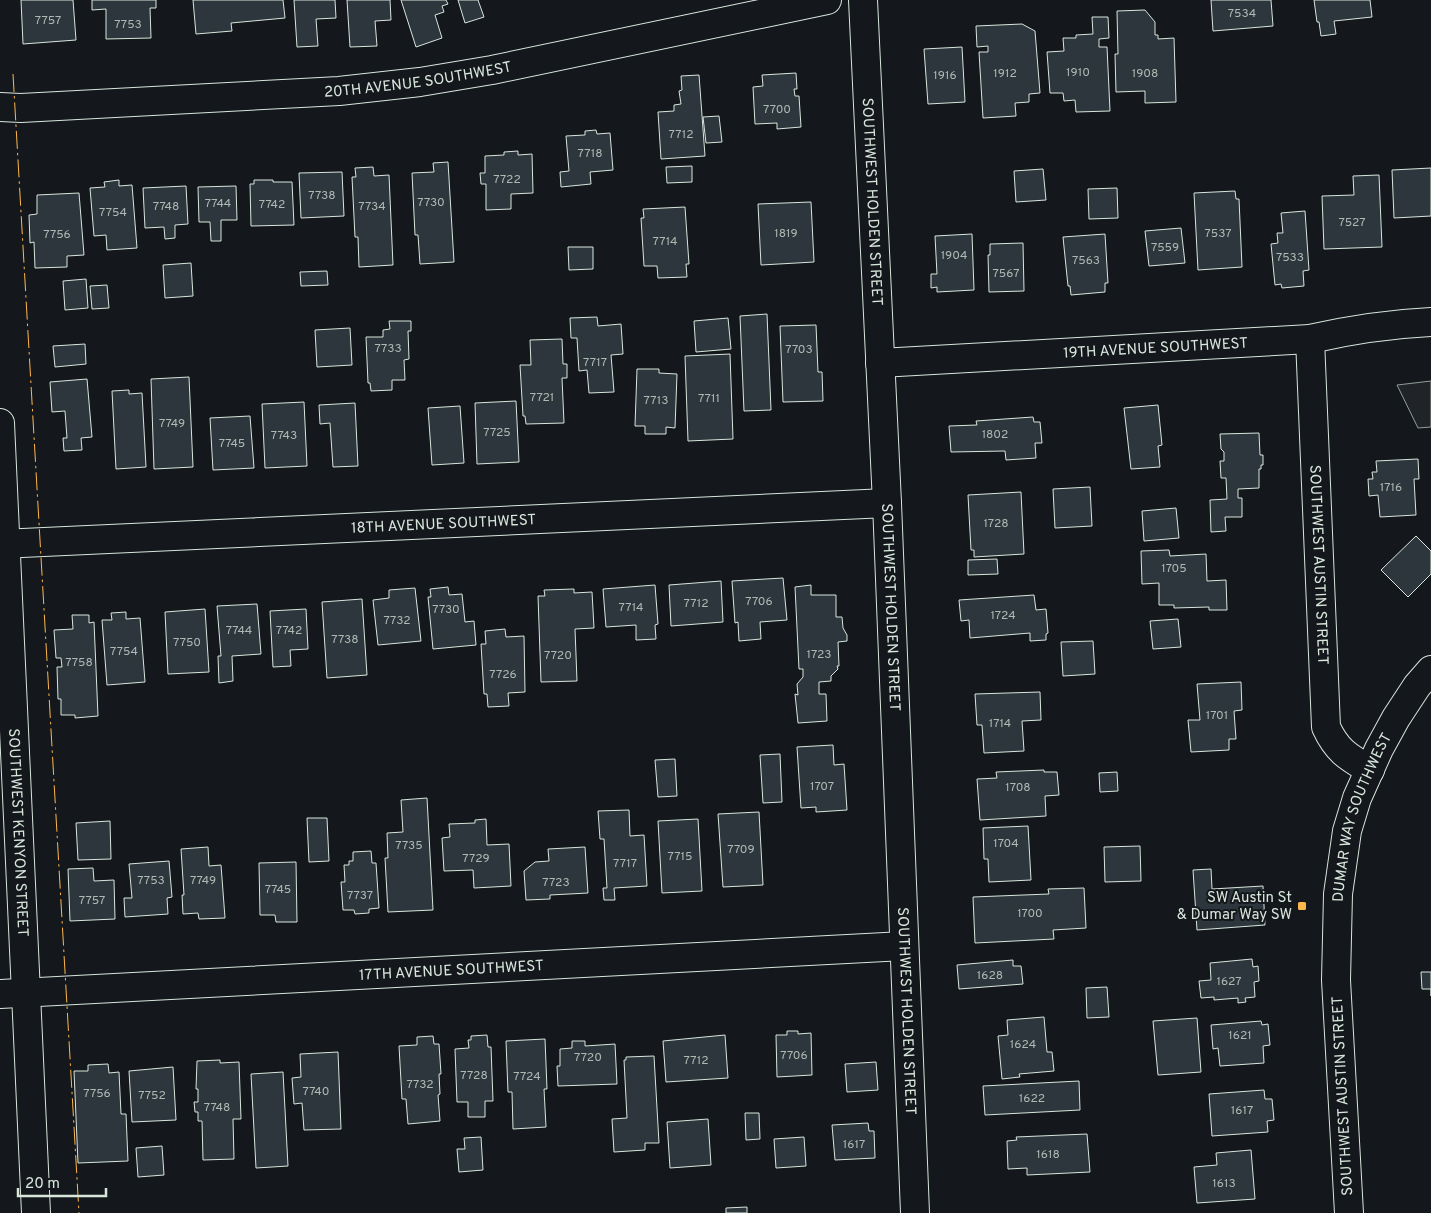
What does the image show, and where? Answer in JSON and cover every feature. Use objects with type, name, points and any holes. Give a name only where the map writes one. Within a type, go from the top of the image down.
[{"type":"street","name":"20TH AVENUE SOUTHWEST","points":[[0,107],[21,108],[339,90],[420,82],[492,70],[827,0]]},
{"type":"street","name":"SOUTHWEST HOLDEN STREET","points":[[863,0],[887,503],[915,1213]]},
{"type":"street","name":"19TH AVENUE SOUTHWEST","points":[[880,363],[1310,339],[1352,330],[1431,322]]},
{"type":"street","name":"SOUTHWEST AUSTIN STREET","points":[[1310,339],[1326,727],[1333,742],[1348,757],[1370,770]]},
{"type":"street","name":"SOUTHWEST KENYON STREET","points":[[0,423],[2,544],[27,993],[36,1213]]},
{"type":"street","name":"18TH AVENUE SOUTHWEST","points":[[2,544],[887,503]]},
{"type":"street","name":"DUMAR WAY SOUTHWEST","points":[[1336,980],[1338,894],[1347,832],[1357,798],[1396,718],[1417,686],[1431,670]]},
{"type":"street","name":"17TH AVENUE SOUTHWEST","points":[[0,994],[904,946]]},
{"type":"street","name":"SOUTHWEST AUSTIN STREET","points":[[1336,980],[1346,1209]]},
{"type":"shaded area","points":[[1431,381],[1431,427],[1418,428],[1397,385]]},
{"type":"building","points":[[21,0],[73,0],[76,40],[23,44]]},
{"type":"building","points":[[92,0],[156,0],[156,8],[150,8],[151,38],[106,39],[106,9],[92,10]]},
{"type":"building","points":[[193,0],[283,0],[285,18],[231,23],[232,31],[196,34]]},
{"type":"building","points":[[294,0],[335,0],[336,18],[316,19],[318,46],[297,47]]},
{"type":"building","points":[[347,0],[390,0],[391,20],[375,21],[377,46],[350,47]]},
{"type":"building","points":[[401,0],[446,0],[448,4],[442,6],[444,12],[435,15],[442,38],[416,47]]},
{"type":"building","points":[[458,0],[478,0],[484,17],[465,23]]},
{"type":"building","points":[[1211,0],[1271,0],[1273,26],[1213,31]]},
{"type":"building","points":[[1314,0],[1370,0],[1372,17],[1334,21],[1336,34],[1321,36]]},
{"type":"building","points":[[1145,10],[1155,22],[1155,35],[1158,35],[1158,39],[1174,38],[1176,102],[1145,103],[1145,91],[1116,92],[1115,54],[1118,54],[1117,11]]},
{"type":"building","points":[[1092,17],[1108,17],[1109,38],[1099,39],[1099,47],[1107,47],[1110,111],[1076,112],[1075,100],[1064,101],[1063,93],[1050,93],[1047,52],[1064,51],[1063,38],[1076,38],[1076,35],[1093,34]]},
{"type":"building","points":[[1022,24],[1035,31],[1040,93],[1029,94],[1029,102],[1015,103],[1016,116],[983,118],[979,52],[988,52],[988,46],[977,47],[976,26]]},
{"type":"building","points":[[962,47],[965,102],[928,104],[924,49]]},
{"type":"building","points":[[796,73],[797,89],[794,89],[795,96],[799,96],[801,127],[777,129],[777,123],[755,124],[753,87],[763,86],[762,75]]},
{"type":"building","points":[[699,75],[705,156],[661,159],[658,112],[674,111],[674,105],[681,104],[679,91],[682,90],[681,76]]},
{"type":"building","points":[[719,116],[722,142],[706,143],[703,117]]},
{"type":"building","points":[[596,130],[597,134],[610,133],[613,170],[590,172],[591,184],[561,187],[560,172],[569,171],[566,136],[585,135],[585,131]]},
{"type":"building","points":[[518,151],[518,155],[532,154],[533,193],[511,194],[511,209],[486,210],[486,184],[481,184],[480,173],[485,173],[485,156],[504,155],[504,152]]},
{"type":"building","points":[[448,162],[454,262],[420,264],[418,235],[415,235],[412,173],[434,172],[433,163]]},
{"type":"building","points":[[692,166],[692,182],[667,183],[666,167]]},
{"type":"building","points":[[373,167],[374,176],[389,175],[393,265],[359,267],[358,237],[355,237],[352,177],[356,177],[355,168]]},
{"type":"building","points":[[1431,168],[1431,216],[1394,218],[1392,170]]},
{"type":"building","points":[[1043,169],[1046,200],[1016,202],[1014,171]]},
{"type":"building","points":[[342,172],[344,216],[301,218],[299,173]]},
{"type":"building","points":[[1379,175],[1382,247],[1324,249],[1322,196],[1354,195],[1353,176]]},
{"type":"building","points":[[119,180],[119,186],[132,185],[137,248],[107,250],[106,235],[94,236],[90,188],[105,187],[104,182]]},
{"type":"building","points":[[254,180],[292,182],[294,225],[251,226],[250,184],[254,184]]},
{"type":"building","points":[[186,186],[188,224],[175,225],[175,238],[165,239],[164,227],[145,228],[143,188]]},
{"type":"building","points":[[236,186],[237,220],[221,220],[221,241],[211,241],[210,222],[199,222],[198,187]]},
{"type":"building","points":[[1117,188],[1118,218],[1089,219],[1088,189]]},
{"type":"building","points":[[1235,191],[1236,199],[1239,199],[1242,267],[1198,270],[1194,193]]},
{"type":"building","points":[[79,193],[84,255],[67,256],[67,267],[35,268],[34,242],[30,243],[29,215],[37,214],[37,195]]},
{"type":"building","points":[[811,202],[814,262],[761,265],[758,204]]},
{"type":"building","points":[[685,207],[689,264],[686,264],[687,277],[658,278],[657,266],[644,266],[641,218],[644,218],[643,209]]},
{"type":"building","points":[[1305,211],[1309,270],[1303,271],[1304,286],[1282,288],[1281,284],[1275,285],[1271,244],[1278,243],[1277,233],[1283,233],[1281,213]]},
{"type":"building","points":[[1181,228],[1185,263],[1149,266],[1145,231]]},
{"type":"building","points":[[972,234],[974,290],[937,292],[937,287],[931,288],[931,274],[937,274],[935,236]]},
{"type":"building","points":[[1105,234],[1108,283],[1105,283],[1105,292],[1071,295],[1070,286],[1068,286],[1063,237]]},
{"type":"building","points":[[1023,243],[1024,291],[989,292],[988,255],[990,255],[990,244]]},
{"type":"building","points":[[568,247],[593,247],[593,269],[569,270]]},
{"type":"building","points":[[191,263],[193,296],[165,298],[163,265]]},
{"type":"building","points":[[327,271],[328,285],[301,286],[300,272]]},
{"type":"building","points":[[86,279],[88,308],[65,310],[63,281]]},
{"type":"building","points":[[107,285],[109,308],[92,309],[90,286]]},
{"type":"building","points":[[767,314],[771,410],[744,411],[740,316]]},
{"type":"building","points":[[597,317],[598,326],[621,324],[623,354],[611,355],[614,392],[589,393],[587,370],[579,371],[577,338],[571,338],[570,318]]},
{"type":"building","points":[[728,318],[731,349],[696,352],[694,321]]},
{"type":"building","points":[[389,321],[411,321],[411,331],[408,331],[409,359],[404,360],[405,380],[392,380],[392,390],[371,391],[370,383],[368,383],[366,337],[383,337],[383,330],[390,329]]},
{"type":"building","points":[[816,325],[818,372],[822,372],[823,401],[783,402],[780,326]]},
{"type":"building","points":[[350,328],[352,365],[317,367],[315,330]]},
{"type":"building","points":[[562,339],[563,364],[567,364],[567,378],[562,378],[564,423],[526,424],[525,416],[523,416],[520,365],[531,365],[530,340]]},
{"type":"building","points":[[85,344],[86,364],[55,367],[53,346]]},
{"type":"building","points":[[730,354],[733,439],[688,441],[685,356]]},
{"type":"building","points":[[637,369],[659,369],[659,373],[677,374],[675,428],[666,427],[666,434],[645,434],[645,426],[635,426]]},
{"type":"building","points":[[189,377],[193,467],[154,469],[151,379]]},
{"type":"building","points":[[87,379],[92,437],[81,438],[82,450],[64,451],[63,438],[67,438],[65,411],[52,412],[50,382]]},
{"type":"building","points":[[129,390],[129,394],[142,393],[146,467],[116,469],[112,391]]},
{"type":"building","points":[[516,401],[519,462],[477,464],[475,403]]},
{"type":"building","points":[[304,402],[307,466],[265,468],[262,404]]},
{"type":"building","points":[[355,403],[358,466],[333,467],[330,423],[320,424],[319,405]]},
{"type":"building","points":[[1158,405],[1162,445],[1158,446],[1160,467],[1131,469],[1124,408]]},
{"type":"building","points":[[460,406],[464,463],[432,465],[428,408]]},
{"type":"building","points":[[250,416],[254,468],[213,470],[210,418]]},
{"type":"building","points":[[1033,417],[1034,422],[1040,422],[1042,443],[1035,443],[1036,458],[1006,460],[1005,451],[951,452],[949,426],[977,425],[976,421]]},
{"type":"building","points":[[1259,433],[1260,455],[1263,455],[1263,465],[1259,469],[1259,488],[1238,489],[1238,498],[1242,498],[1242,517],[1225,517],[1226,531],[1211,532],[1210,500],[1227,499],[1226,478],[1221,478],[1220,461],[1224,461],[1224,452],[1221,449],[1220,434]]},
{"type":"building","points":[[1418,459],[1419,479],[1414,479],[1416,515],[1380,517],[1378,495],[1369,496],[1368,479],[1373,479],[1372,472],[1377,472],[1376,461]]},
{"type":"building","points":[[1090,487],[1092,526],[1055,528],[1053,489]]},
{"type":"building","points":[[1021,492],[1024,554],[974,557],[974,550],[971,550],[968,495]]},
{"type":"building","points":[[1176,508],[1179,538],[1144,541],[1142,511]]},
{"type":"building","points":[[1416,536],[1431,551],[1431,574],[1408,597],[1381,570]]},
{"type":"building","points":[[1169,550],[1170,556],[1206,554],[1207,581],[1226,580],[1227,610],[1209,610],[1209,607],[1174,608],[1174,605],[1159,605],[1159,583],[1142,584],[1141,551]]},
{"type":"building","points":[[997,559],[998,574],[968,575],[968,560]]},
{"type":"building","points":[[783,578],[787,620],[760,622],[761,639],[739,641],[738,622],[735,623],[732,581]]},
{"type":"building","points":[[721,581],[723,622],[671,626],[669,585]]},
{"type":"building","points":[[655,585],[658,624],[655,625],[656,639],[636,640],[636,625],[606,627],[603,589]]},
{"type":"building","points":[[811,585],[811,595],[836,595],[836,617],[842,617],[847,641],[838,642],[839,666],[837,666],[838,669],[831,676],[831,681],[819,682],[819,694],[826,694],[827,721],[798,723],[795,694],[798,695],[797,684],[803,677],[803,669],[799,669],[795,587]]},
{"type":"building","points":[[448,587],[449,595],[462,594],[465,622],[474,621],[476,645],[433,649],[428,597],[431,597],[430,589]]},
{"type":"building","points":[[415,588],[421,641],[378,645],[373,600],[389,598],[389,590]]},
{"type":"building","points":[[574,589],[574,593],[592,592],[594,628],[575,629],[577,681],[541,682],[538,596],[545,596],[544,590]]},
{"type":"building","points":[[1034,595],[1036,610],[1046,609],[1048,633],[1046,634],[1046,640],[1030,641],[1030,633],[970,638],[969,620],[961,621],[959,600]]},
{"type":"building","points":[[362,599],[367,675],[327,678],[322,602]]},
{"type":"building","points":[[257,604],[261,654],[232,656],[233,681],[219,683],[218,656],[221,656],[217,606]]},
{"type":"building","points":[[205,609],[209,672],[168,674],[165,612]]},
{"type":"building","points":[[306,609],[308,649],[290,650],[291,666],[273,667],[270,611]]},
{"type":"building","points":[[126,612],[126,619],[140,618],[145,682],[107,685],[102,620],[112,620],[111,613]]},
{"type":"building","points":[[72,615],[89,615],[89,623],[94,622],[98,716],[75,718],[75,715],[61,715],[61,699],[58,699],[57,667],[62,667],[61,658],[56,658],[54,630],[73,629]]},
{"type":"building","points":[[1178,619],[1181,647],[1153,649],[1150,621]]},
{"type":"building","points":[[505,629],[506,637],[524,636],[525,692],[508,693],[509,706],[488,707],[487,694],[484,694],[481,644],[486,644],[485,631]]},
{"type":"building","points":[[1093,641],[1095,674],[1063,676],[1061,642]]},
{"type":"building","points":[[1241,682],[1242,710],[1234,711],[1236,739],[1229,739],[1229,750],[1191,752],[1188,720],[1200,720],[1197,684]]},
{"type":"building","points":[[1040,692],[1041,720],[1022,721],[1024,751],[984,753],[982,725],[977,725],[975,694]]},
{"type":"building","points":[[833,745],[834,765],[844,764],[847,810],[816,812],[816,807],[801,808],[797,747]]},
{"type":"building","points":[[780,754],[782,802],[763,803],[760,755]]},
{"type":"building","points":[[675,759],[677,796],[658,797],[655,760]]},
{"type":"building","points":[[1044,770],[1044,772],[1057,772],[1059,795],[1045,796],[1046,816],[980,820],[977,779],[997,778],[996,772]]},
{"type":"building","points":[[1117,772],[1118,791],[1100,792],[1099,773]]},
{"type":"building","points":[[427,798],[433,910],[388,912],[385,858],[388,858],[387,833],[403,832],[401,800]]},
{"type":"building","points":[[629,810],[630,836],[644,835],[647,886],[614,888],[615,900],[604,900],[603,888],[607,888],[604,839],[600,839],[598,811]]},
{"type":"building","points":[[759,812],[763,885],[723,887],[718,814]]},
{"type":"building","points":[[307,818],[327,818],[329,861],[309,862]]},
{"type":"building","points":[[486,819],[487,845],[509,844],[511,886],[474,888],[473,870],[444,871],[442,838],[450,837],[449,824],[475,823],[475,820]]},
{"type":"building","points":[[698,819],[702,891],[662,893],[658,821]]},
{"type":"building","points":[[110,821],[111,859],[78,860],[76,823]]},
{"type":"building","points":[[1028,826],[1031,880],[989,882],[988,859],[984,859],[983,828]]},
{"type":"building","points":[[1140,846],[1141,881],[1105,882],[1104,847]]},
{"type":"building","points":[[208,847],[209,866],[221,865],[225,918],[199,919],[198,913],[183,914],[182,895],[184,895],[181,849]]},
{"type":"building","points":[[585,847],[588,893],[550,895],[550,899],[526,900],[524,871],[535,862],[549,861],[548,849]]},
{"type":"building","points":[[371,851],[372,863],[376,863],[379,908],[369,909],[369,913],[355,914],[354,910],[343,910],[341,882],[345,882],[344,865],[349,865],[349,861],[353,861],[353,852]]},
{"type":"building","points":[[169,861],[172,897],[167,898],[168,914],[125,917],[124,898],[132,898],[129,864]]},
{"type":"building","points":[[296,862],[297,922],[276,922],[275,915],[260,915],[259,863]]},
{"type":"building","points":[[93,868],[94,881],[114,880],[115,919],[70,921],[68,869]]},
{"type":"building","points":[[1211,869],[1212,889],[1263,886],[1265,925],[1197,930],[1193,870]]},
{"type":"building","points":[[1084,888],[1086,928],[1053,930],[1054,939],[975,943],[973,897],[1049,894],[1048,889]]},
{"type":"building","points":[[1252,959],[1253,967],[1258,966],[1259,981],[1254,982],[1255,997],[1245,998],[1246,1002],[1238,1003],[1238,998],[1214,1000],[1214,997],[1201,998],[1199,981],[1211,980],[1210,963]]},
{"type":"building","points":[[1013,960],[1013,966],[1021,966],[1023,984],[959,989],[957,965]]},
{"type":"building","points":[[1421,972],[1431,972],[1431,989],[1422,989]]},
{"type":"building","points":[[1107,987],[1109,1017],[1087,1018],[1086,988]]},
{"type":"building","points":[[1044,1017],[1047,1052],[1052,1052],[1054,1071],[1019,1074],[1020,1077],[1002,1079],[998,1036],[1008,1035],[1007,1020]]},
{"type":"building","points":[[1197,1018],[1201,1072],[1158,1075],[1153,1021]]},
{"type":"building","points":[[1261,1021],[1262,1025],[1268,1024],[1270,1045],[1263,1046],[1264,1063],[1220,1066],[1218,1048],[1213,1049],[1211,1025]]},
{"type":"building","points":[[787,1031],[798,1031],[798,1034],[811,1033],[812,1075],[777,1077],[776,1035],[787,1035]]},
{"type":"building","points":[[487,1035],[488,1047],[491,1047],[493,1101],[485,1101],[485,1117],[468,1117],[468,1102],[457,1102],[455,1049],[469,1048],[468,1040],[471,1040],[471,1036]]},
{"type":"building","points":[[725,1035],[728,1078],[666,1082],[663,1041]]},
{"type":"building","points":[[433,1036],[434,1044],[439,1044],[441,1074],[439,1074],[440,1094],[438,1095],[440,1121],[408,1124],[406,1099],[402,1099],[399,1046],[417,1045],[417,1037]]},
{"type":"building","points":[[545,1039],[547,1089],[544,1089],[546,1127],[513,1129],[512,1092],[508,1092],[506,1041]]},
{"type":"building","points":[[572,1041],[585,1041],[585,1046],[615,1044],[617,1084],[558,1086],[557,1066],[560,1066],[560,1049],[572,1048]]},
{"type":"building","points":[[338,1052],[341,1129],[304,1130],[302,1103],[294,1104],[292,1078],[301,1077],[300,1054]]},
{"type":"building","points":[[654,1056],[659,1143],[645,1143],[645,1150],[614,1152],[612,1119],[627,1118],[624,1060],[626,1060],[626,1057]]},
{"type":"building","points":[[220,1060],[220,1063],[239,1062],[241,1119],[233,1119],[234,1159],[203,1160],[202,1121],[198,1121],[198,1112],[195,1112],[194,1102],[198,1102],[198,1089],[196,1089],[197,1061]]},
{"type":"building","points":[[876,1062],[878,1090],[847,1092],[845,1064]]},
{"type":"building","points":[[108,1064],[109,1073],[119,1072],[121,1114],[126,1114],[128,1161],[78,1163],[74,1071],[88,1071],[88,1065]]},
{"type":"building","points":[[173,1067],[176,1120],[132,1122],[129,1071]]},
{"type":"building","points":[[283,1072],[288,1166],[256,1168],[251,1074]]},
{"type":"building","points":[[1079,1081],[1080,1110],[985,1115],[983,1086]]},
{"type":"building","points":[[1264,1090],[1265,1099],[1272,1099],[1274,1120],[1267,1121],[1268,1132],[1212,1136],[1209,1094]]},
{"type":"building","points":[[745,1113],[759,1113],[760,1139],[746,1140]]},
{"type":"building","points":[[708,1119],[711,1165],[670,1168],[667,1122]]},
{"type":"building","points":[[868,1123],[869,1131],[874,1131],[875,1158],[835,1160],[832,1125]]},
{"type":"building","points":[[1087,1134],[1090,1172],[1027,1175],[1027,1168],[1008,1169],[1007,1141],[1017,1140],[1016,1137]]},
{"type":"building","points":[[481,1137],[483,1170],[459,1172],[457,1149],[465,1149],[464,1138]]},
{"type":"building","points":[[804,1137],[806,1166],[776,1168],[774,1139]]},
{"type":"building","points":[[162,1146],[164,1175],[138,1177],[136,1148]]},
{"type":"building","points":[[1251,1150],[1255,1199],[1197,1203],[1194,1167],[1217,1165],[1216,1153]]},
{"type":"building","points":[[747,1207],[747,1213],[726,1213],[726,1208]]},
{"type":"power","points":[[13,74],[79,1213]]},
{"type":"place","name":"SW Austin St & Dumar Way SW","points":[[1302,906]]}]
